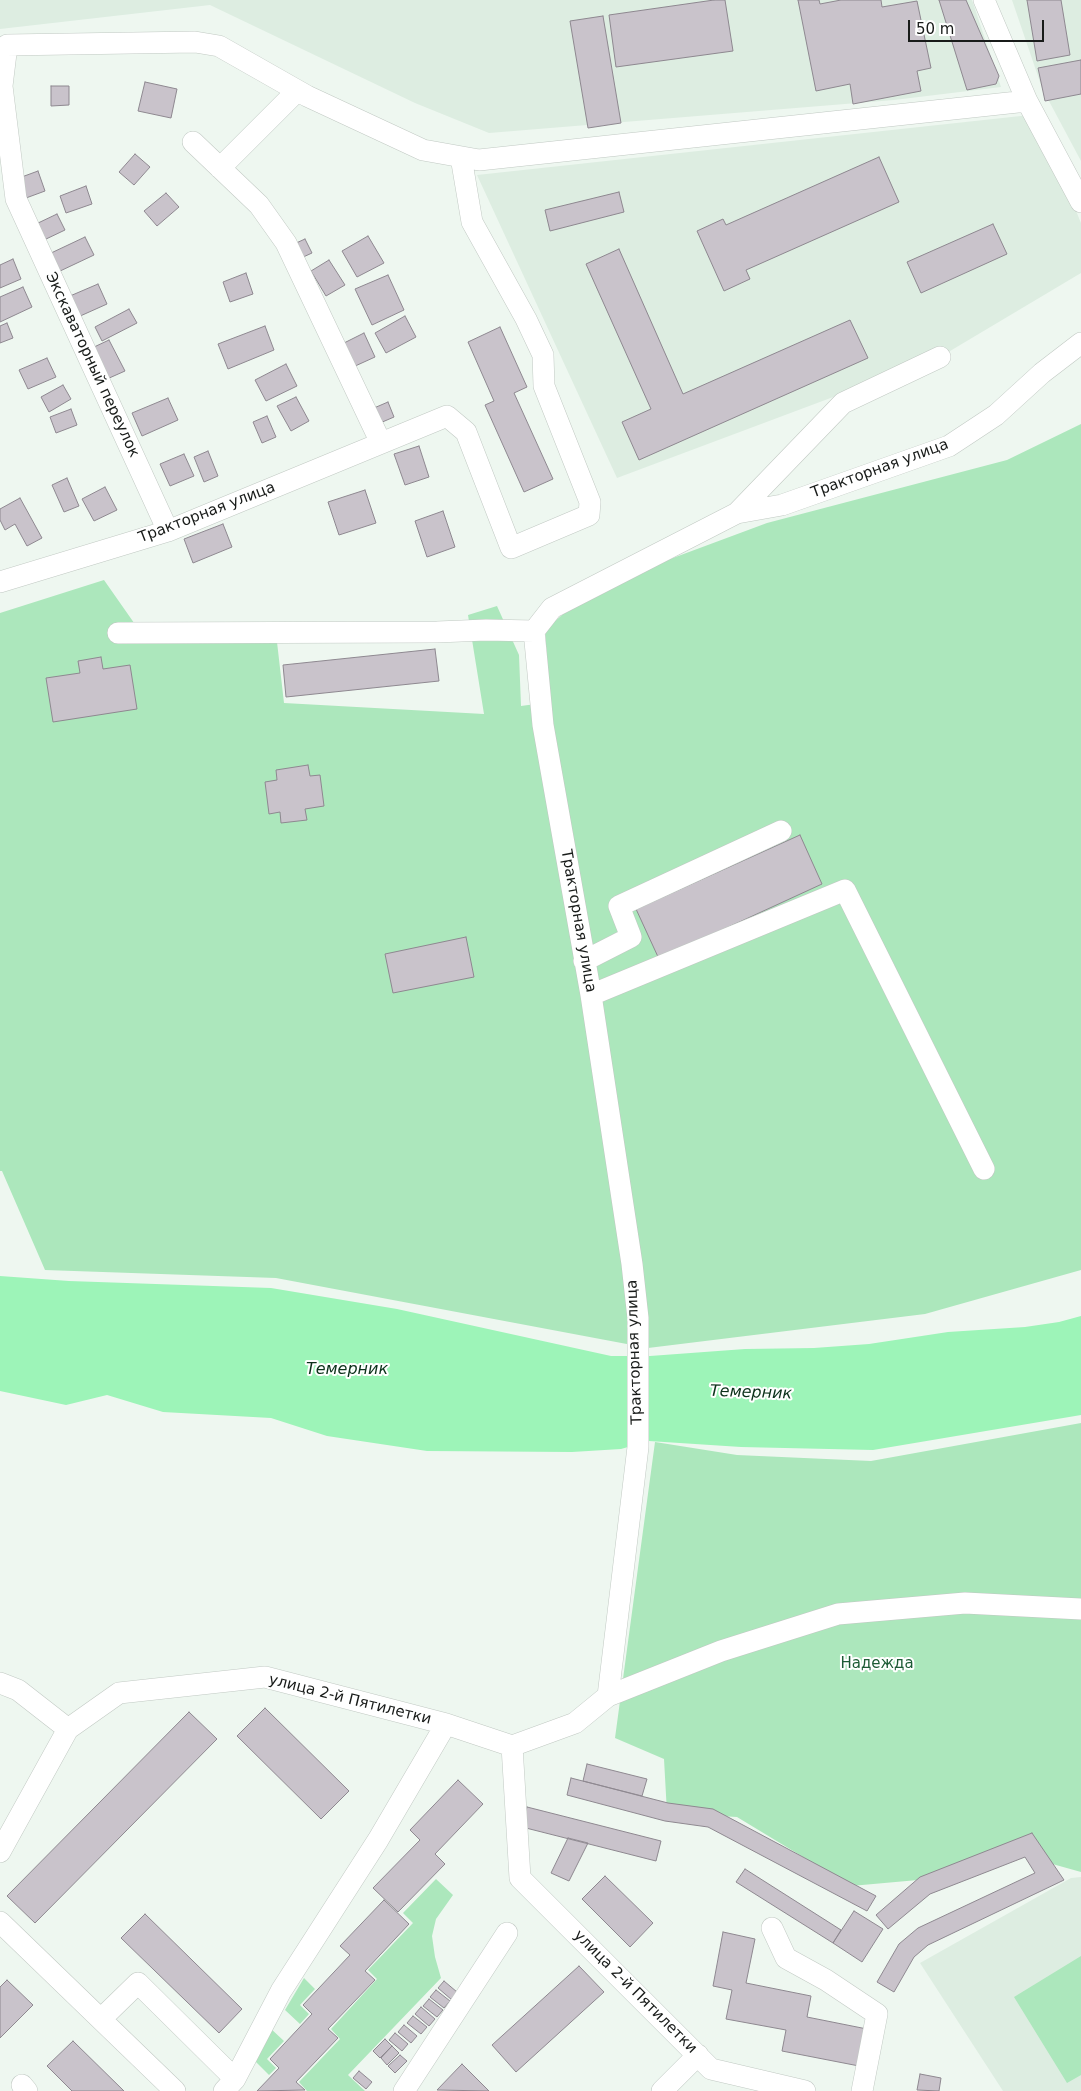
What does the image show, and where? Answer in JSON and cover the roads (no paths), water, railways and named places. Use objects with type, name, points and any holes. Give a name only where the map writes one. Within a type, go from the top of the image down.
[{"type":"street","points":[[984,0],[1027,102],[1081,202]]},
{"type":"street","name":"Экскаваторный переулок","points":[[168,531],[8,198],[2,86],[7,45],[195,42],[220,46],[297,90]]},
{"type":"street","points":[[220,168],[297,90],[422,150],[479,160],[1027,102]]},
{"type":"street","points":[[193,142],[259,205],[286,243],[381,444]]},
{"type":"street","name":"Тракторная улица","points":[[0,582],[168,531],[447,416],[466,432],[511,548],[589,515],[590,502],[544,386],[543,355],[526,319],[472,222],[461,157]]},
{"type":"street","name":"Тракторная улица","points":[[608,1696],[638,1447],[638,1318],[632,1264],[591,994],[543,725],[534,631],[552,608],[737,513],[782,505],[949,446],[996,414],[1042,373],[1081,343]]},
{"type":"street","name":"Тракторная улица","points":[[737,513],[843,403],[940,357]]},
{"type":"street","points":[[118,633],[534,631]]},
{"type":"street","points":[[584,961],[631,937],[619,906],[780,831]]},
{"type":"street","points":[[591,994],[845,890],[984,1169]]},
{"type":"street","points":[[512,1746],[575,1723],[608,1696],[721,1651],[838,1614],[965,1603],[1081,1609]]},
{"type":"street","name":"улица 2-й Пятилетки","points":[[0,1852],[68,1730],[119,1693],[265,1677],[446,1724],[512,1746],[520,1878],[711,2069],[805,2091]]},
{"type":"street","points":[[0,1683],[18,1690],[68,1730]]},
{"type":"street","points":[[101,2019],[138,1983],[230,2085],[281,1990],[378,1840],[446,1724]]},
{"type":"street","points":[[0,1922],[175,2091]]},
{"type":"street","points":[[772,1928],[786,1958],[826,1980],[877,2014],[862,2091]]},
{"type":"street","points":[[408,2090],[506,1933]]},
{"type":"street","points":[[662,2091],[698,2055]]},
{"type":"water","name":"Темерник","points":[[0,1276],[69,1281],[271,1288],[397,1309],[611,1356],[650,1356],[745,1349],[814,1348],[869,1344],[948,1332],[1025,1327],[1059,1322],[1081,1316],[1081,1415],[873,1450],[741,1447],[649,1441],[621,1449],[572,1452],[427,1451],[327,1436],[271,1418],[163,1412],[107,1395],[66,1405],[0,1391]]},
{"type":"park label","name":"Надежда","points":[[877,1664]]}]
